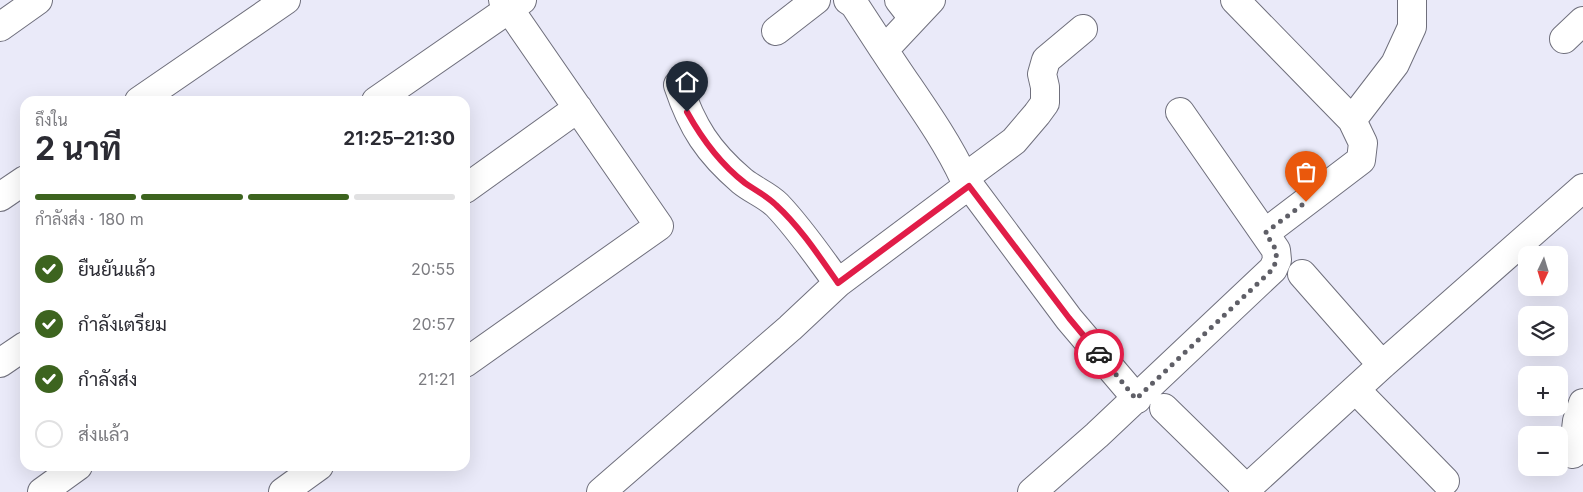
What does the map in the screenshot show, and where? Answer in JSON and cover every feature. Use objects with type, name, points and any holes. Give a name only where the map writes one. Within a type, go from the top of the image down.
[{"type":"street","points":[[0,27],[38,0]]},
{"type":"street","points":[[146,96],[286,0]]},
{"type":"street","points":[[776,31],[816,0]]},
{"type":"street","points":[[848,0],[854,4],[967,182],[1069,318],[1136,399]]},
{"type":"street","points":[[1234,0],[1352,120],[1363,143],[1361,160],[1265,233]]},
{"type":"street","points":[[1352,120],[1395,64],[1412,27],[1412,0]]},
{"type":"street","points":[[383,96],[511,3],[578,108],[659,226],[470,360]]},
{"type":"street","points":[[884,50],[914,6]]},
{"type":"street","points":[[601,492],[790,328],[838,283],[967,182],[1014,141],[1045,103],[1046,87],[1042,74],[1046,60],[1082,29]]},
{"type":"street","points":[[678,85],[687,112],[702,139],[743,182],[775,203],[809,243],[838,283]]},
{"type":"street","points":[[470,185],[578,108]]},
{"type":"street","points":[[1032,492],[1136,399],[1273,269],[1277,260],[1276,250],[1265,233],[1180,112]]},
{"type":"street","points":[[0,197],[20,183]]},
{"type":"street","points":[[1164,408],[1247,491],[1382,365],[1583,188]]},
{"type":"street","points":[[1302,274],[1382,365]]},
{"type":"street","points":[[0,363],[20,349]]},
{"type":"street","points":[[1356,390],[1445,481]]},
{"type":"street","points":[[1574,454],[1576,421],[1583,403]]},
{"type":"street","points":[[42,492],[71,471]]},
{"type":"street","points":[[283,492],[313,471]]},
{"type":"way so far","points":[[1099,354],[1136,399],[1273,269],[1277,260],[1276,250],[1265,233],[1306,202]]},
{"type":"route","points":[[687,112],[702,139],[716,155],[743,182],[775,203],[809,243],[838,283],[969,186],[1069,318],[1099,354]]}]
